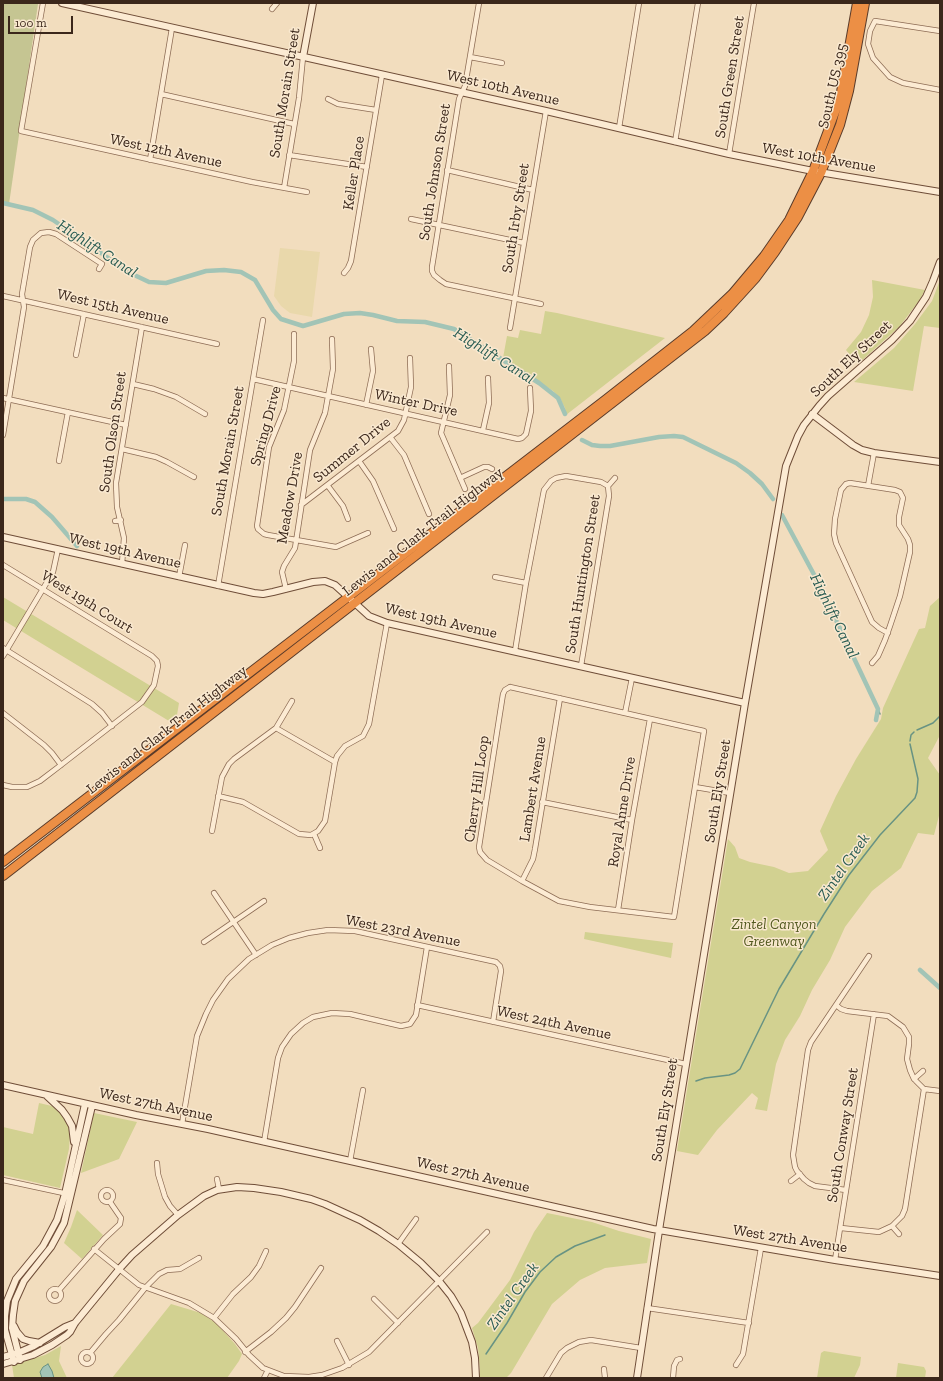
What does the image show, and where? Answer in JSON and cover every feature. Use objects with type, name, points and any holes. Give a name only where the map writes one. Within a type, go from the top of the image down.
[{"type":"highway","name":"South US 395","points":[[817,172],[841,92],[857,3]]},
{"type":"highway","name":"South US 395","points":[[817,172],[840,124],[849,91],[865,3]]},
{"type":"highway","name":"Lewis and Clark Trail Highway","points":[[3,862],[693,331],[732,294],[764,256],[789,220],[817,172]]},
{"type":"highway","name":"Lewis and Clark Trail Highway","points":[[3,876],[704,330],[740,295],[775,252],[798,217],[817,172]]},
{"type":"street","name":"West 12th Avenue","points":[[43,3],[21,131],[150,160],[307,192]]},
{"type":"street","name":"West 10th Avenue","points":[[62,3],[546,111],[729,154],[817,172],[940,192]]},
{"type":"street","points":[[272,9],[277,3]]},
{"type":"street","name":"South Morain Street","points":[[284,188],[313,3]]},
{"type":"street","name":"South Johnson Street","points":[[479,3],[465,86],[459,99],[432,267],[434,275],[446,284],[515,299]]},
{"type":"street","points":[[619,128],[639,3]]},
{"type":"street","points":[[675,142],[698,3]]},
{"type":"street","name":"South Green Street","points":[[729,154],[754,3]]},
{"type":"street","points":[[940,31],[876,21],[870,31],[869,48],[873,58],[890,77],[903,83],[940,90]]},
{"type":"street","points":[[150,160],[172,28]]},
{"type":"street","points":[[470,58],[502,63]]},
{"type":"street","name":"Keller Place","points":[[344,273],[351,261],[382,75]]},
{"type":"street","points":[[161,94],[294,124]]},
{"type":"street","points":[[328,99],[338,104],[376,110]]},
{"type":"street","name":"South Irby Street","points":[[510,328],[546,111]]},
{"type":"street","points":[[289,155],[367,167]]},
{"type":"street","points":[[447,170],[533,190]]},
{"type":"street","points":[[411,219],[524,243]]},
{"type":"street","points":[[3,435],[24,307],[22,294],[30,247],[35,237],[41,233],[49,232],[58,235],[102,264],[99,269]]},
{"type":"street","name":"South Ely Street","points":[[637,1378],[659,1230],[783,478],[793,445],[804,425],[828,396],[892,340],[910,321],[926,297],[940,262]]},
{"type":"street","name":"West 15th Avenue","points":[[3,296],[216,344]]},
{"type":"street","points":[[515,299],[541,304]]},
{"type":"street","points":[[76,355],[84,314]]},
{"type":"street","name":"South Morain Street","points":[[218,586],[263,320]]},
{"type":"street","name":"South Olson Street","points":[[122,564],[124,538],[117,507],[116,492],[142,327]]},
{"type":"street","name":"Spring Drive","points":[[294,334],[294,361],[283,415],[270,447],[257,526],[258,530],[264,534],[336,547],[368,533]]},
{"type":"street","name":"Meadow Drive","points":[[286,589],[282,572],[294,548],[310,450],[325,413],[333,369],[332,340]]},
{"type":"street","points":[[366,405],[373,371],[371,349]]},
{"type":"street","name":"Summer Drive","points":[[301,505],[359,462],[401,426],[411,387],[410,358]]},
{"type":"street","points":[[449,366],[450,395],[442,433],[465,489]]},
{"type":"street","points":[[483,430],[489,403],[488,378]]},
{"type":"street","name":"Winter Drive","points":[[253,379],[518,439],[524,436],[531,411],[530,388]]},
{"type":"street","points":[[133,384],[176,396],[205,414]]},
{"type":"street","points":[[3,398],[126,425]]},
{"type":"street","points":[[59,461],[68,412]]},
{"type":"street","points":[[812,414],[853,445],[862,450],[940,462]]},
{"type":"street","points":[[390,437],[404,455],[429,514]]},
{"type":"street","points":[[122,449],[156,457],[173,465],[194,478]]},
{"type":"street","points":[[868,486],[874,453]]},
{"type":"street","points":[[359,462],[373,481],[394,529]]},
{"type":"street","points":[[460,478],[484,467],[492,469]]},
{"type":"street","points":[[515,651],[526,583],[544,490],[551,481],[560,477],[573,477],[601,482],[608,486],[616,478]]},
{"type":"street","points":[[872,664],[878,656],[888,633],[898,602],[911,549],[908,539],[899,525],[899,516],[903,498],[902,494],[895,490],[850,483],[844,485],[841,490],[834,524],[836,543],[872,622],[878,628],[888,633]]},
{"type":"street","points":[[328,486],[343,506],[348,518]]},
{"type":"street","name":"South Huntington Street","points":[[581,666],[609,496],[608,486]]},
{"type":"street","points":[[114,521],[120,520]]},
{"type":"street","name":"West 19th Avenue","points":[[3,537],[218,586],[263,594],[313,582],[325,581],[335,585],[354,604],[369,616],[387,623],[745,703]]},
{"type":"street","points":[[179,577],[185,545]]},
{"type":"street","points":[[3,656],[5,649],[53,572],[58,549]]},
{"type":"street","name":"West 19th Court","points":[[3,565],[152,656],[157,661],[157,672],[154,685],[149,694],[135,708],[112,726]]},
{"type":"street","points":[[495,577],[526,583]]},
{"type":"street","points":[[218,796],[243,802],[299,834],[307,836],[314,834],[322,827],[325,821],[337,756],[345,746],[363,736],[369,724],[387,623]]},
{"type":"street","points":[[3,785],[12,787],[27,787],[40,781],[112,726],[92,704],[5,649]]},
{"type":"street","points":[[625,713],[632,678]]},
{"type":"street","name":"Cherry Hill Loop","points":[[510,687],[625,713],[704,731],[674,917],[590,907],[560,901],[548,896],[487,860],[480,852],[479,847],[503,694],[505,690],[510,687]]},
{"type":"street","name":"Lambert Avenue","points":[[522,881],[534,854],[560,698]]},
{"type":"street","points":[[212,831],[222,777],[229,764],[276,728],[292,702]]},
{"type":"street","points":[[3,713],[48,749],[61,765]]},
{"type":"street","name":"Royal Anne Drive","points":[[618,910],[650,719]]},
{"type":"street","points":[[276,728],[335,762]]},
{"type":"street","points":[[695,787],[730,793]]},
{"type":"street","points":[[542,802],[632,820]]},
{"type":"street","points":[[314,834],[320,848]]},
{"type":"street","points":[[214,893],[256,955]]},
{"type":"street","points":[[204,942],[264,901]]},
{"type":"street","name":"West 23rd Avenue","points":[[182,1124],[195,1046],[200,1027],[206,1014],[223,986],[235,972],[256,955],[272,945],[290,938],[328,930],[348,930],[492,961],[500,966],[501,973],[493,1022]]},
{"type":"street","points":[[264,1142],[277,1062],[284,1043],[291,1034],[307,1020],[319,1015],[338,1013],[350,1014],[402,1026],[410,1024],[415,1018],[418,1005],[428,946]]},
{"type":"street","points":[[846,1190],[815,1186],[809,1183],[795,1167],[793,1155],[808,1050],[815,1035],[869,956]]},
{"type":"street","name":"West 24th Avenue","points":[[418,1005],[686,1064]]},
{"type":"street","points":[[836,1005],[847,1011],[888,1016],[903,1027],[908,1037],[909,1044],[907,1059],[908,1065],[914,1079],[924,1089],[940,1091]]},
{"type":"street","name":"South Conway Street","points":[[836,1260],[874,1014]]},
{"type":"street","points":[[914,1079],[923,1072]]},
{"type":"street","name":"West 27th Avenue","points":[[3,1085],[92,1106],[182,1124],[659,1230],[761,1248],[940,1276]]},
{"type":"street","points":[[840,1228],[879,1232],[892,1226],[902,1216],[924,1089]]},
{"type":"street","points":[[350,1161],[363,1090]]},
{"type":"street","points":[[46,1095],[62,1110],[70,1121],[74,1136],[75,1148]]},
{"type":"street","points":[[15,1354],[12,1322],[15,1300],[20,1287],[43,1258],[64,1223],[75,1148],[85,1104]]},
{"type":"street","points":[[3,1346],[6,1335],[5,1316],[7,1300],[13,1284],[22,1270],[40,1251],[58,1220],[68,1194],[92,1106]]},
{"type":"street","points":[[157,1163],[158,1174],[165,1197],[170,1206],[178,1215]]},
{"type":"street","points":[[791,1180],[800,1174]]},
{"type":"street","points":[[3,1180],[68,1194]]},
{"type":"street","points":[[217,1180],[219,1189]]},
{"type":"street","points":[[3,1364],[17,1361],[41,1351],[57,1342],[70,1332],[75,1323],[132,1255],[178,1215],[204,1196],[219,1189],[254,1188],[311,1199],[351,1213],[398,1244],[421,1263],[439,1281],[455,1302],[461,1313],[468,1328],[472,1342],[475,1358],[476,1378]]},
{"type":"street","points":[[59,1290],[94,1249],[120,1224],[121,1221],[119,1216],[110,1202]]},
{"type":"street","points":[[398,1244],[416,1219]]},
{"type":"street","points":[[892,1226],[899,1234]]},
{"type":"street","points":[[94,1249],[139,1286],[189,1303],[214,1318],[232,1334],[245,1352],[259,1365],[284,1376],[309,1378],[335,1372],[369,1352],[487,1232]]},
{"type":"street","points":[[736,1365],[743,1354],[761,1248]]},
{"type":"street","points":[[214,1318],[233,1294],[251,1277],[259,1266],[266,1251]]},
{"type":"street","points":[[90,1353],[120,1320],[145,1288],[161,1273],[180,1269],[198,1258]]},
{"type":"street","points":[[245,1352],[271,1332],[286,1318],[321,1268]]},
{"type":"street","points":[[22,1270],[28,1275]]},
{"type":"street","points":[[374,1299],[398,1323]]},
{"type":"street","points":[[647,1308],[748,1323]]},
{"type":"street","points":[[12,1322],[21,1337],[29,1341],[40,1343]]},
{"type":"street","points":[[3,1357],[15,1354],[40,1343],[65,1327],[75,1323]]},
{"type":"street","points":[[6,1335],[17,1361]]},
{"type":"street","points":[[546,1378],[561,1353],[579,1342],[591,1340],[641,1348]]},
{"type":"street","points":[[337,1341],[349,1365]]},
{"type":"street","points":[[673,1378],[674,1366],[680,1359]]},
{"type":"street","points":[[604,1369],[605,1378]]},
{"type":"street","points":[[264,1378],[268,1370]]},
{"type":"shaded area","points":[[280,248],[320,252],[312,317],[290,313],[281,306],[274,296]]},
{"type":"shaded area","points":[[48,1364],[54,1378],[42,1378],[40,1372],[43,1367]]},
{"type":"green space","points":[[3,3],[38,4],[9,204],[3,202]]},
{"type":"green space","points":[[872,280],[925,290],[919,301],[899,327],[858,364],[846,350],[861,332],[869,315],[873,297]]},
{"type":"green space","points":[[940,280],[940,328],[924,326],[913,391],[854,382],[894,348],[915,324],[932,301]]},
{"type":"green space","points":[[545,311],[665,338],[566,415],[565,408],[560,398],[553,391],[503,358],[507,336],[518,338],[520,330],[541,334]]},
{"type":"green space","points":[[3,597],[179,703],[177,715],[169,721],[3,620]]},
{"type":"green space","name":"Zintel Canyon Greenway","points":[[940,597],[940,735],[928,758],[940,775],[940,812],[934,835],[918,833],[901,868],[872,891],[845,927],[830,960],[812,990],[800,1016],[785,1040],[776,1064],[767,1111],[755,1109],[758,1098],[752,1093],[717,1130],[698,1155],[677,1151],[728,839],[735,847],[739,858],[774,867],[789,873],[808,871],[828,850],[820,831],[836,796],[856,759],[881,719],[883,708],[919,629],[925,628],[930,606]]},
{"type":"green space","points":[[585,932],[673,943],[671,958],[584,939]]},
{"type":"green space","points":[[39,1103],[52,1106],[67,1122],[70,1135],[69,1149],[60,1188],[3,1175],[3,1127],[33,1134]]},
{"type":"green space","points":[[94,1113],[137,1122],[119,1159],[81,1173]]},
{"type":"green space","points":[[77,1210],[103,1235],[82,1259],[64,1243]]},
{"type":"green space","points":[[547,1213],[592,1222],[651,1239],[647,1263],[605,1268],[580,1280],[552,1304],[511,1373],[506,1378],[479,1378],[480,1369],[478,1348],[472,1328],[478,1323],[510,1280],[534,1232]]},
{"type":"green space","points":[[171,1304],[201,1313],[216,1323],[235,1344],[242,1354],[227,1378],[112,1378]]},
{"type":"green space","points":[[61,1346],[59,1361],[67,1378],[14,1378],[12,1365],[45,1355]]},
{"type":"green space","points":[[824,1351],[861,1357],[860,1365],[854,1378],[817,1378],[821,1353]]},
{"type":"green space","points":[[898,1363],[924,1367],[926,1371],[925,1378],[896,1378]]},
{"type":"waterway","name":"Highlift Canal","points":[[3,203],[33,210],[53,220],[130,273],[149,282],[166,283],[206,271],[224,270],[241,272],[255,280],[273,310],[281,319],[303,326],[344,314],[360,313],[397,321],[425,322],[454,329],[539,383],[558,398],[565,414]]},
{"type":"waterway","name":"Highlift Canal","points":[[582,440],[592,445],[610,446],[659,437],[683,437],[736,463],[762,484],[773,499]]},
{"type":"waterway","points":[[3,499],[26,499],[35,502],[52,517],[77,546]]},
{"type":"waterway","name":"Highlift Canal","points":[[782,515],[818,582],[878,709],[876,720]]},
{"type":"waterway","name":"Highlift Canal","points":[[878,709],[880,714]]},
{"type":"waterway","name":"Zintel Creek","points":[[917,730],[933,723],[940,716]]},
{"type":"waterway","name":"Zintel Creek","points":[[910,741],[911,735],[914,732]]},
{"type":"waterway","name":"Zintel Creek","points":[[696,1081],[705,1078],[729,1075],[740,1069],[779,989],[849,875],[880,835],[915,798],[918,779],[910,744]]},
{"type":"waterway","points":[[920,970],[940,988]]},
{"type":"waterway","name":"Zintel Creek","points":[[486,1354],[507,1323],[525,1292],[540,1272],[556,1257],[575,1246],[605,1235]]}]
